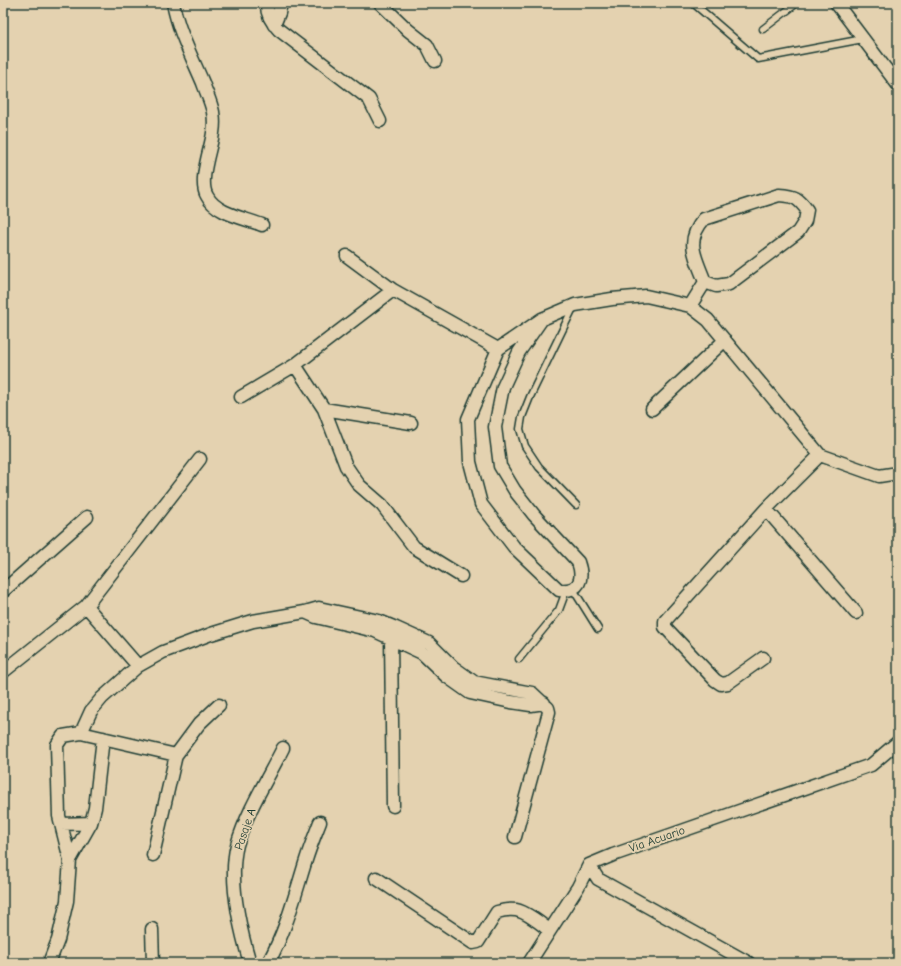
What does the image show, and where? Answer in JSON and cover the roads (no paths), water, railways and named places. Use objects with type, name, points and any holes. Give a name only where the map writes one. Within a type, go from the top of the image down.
[{"type":"street","points":[[173,3],[176,17],[208,95],[213,111],[213,132],[204,175],[204,190],[207,197],[226,212],[262,225]]},
{"type":"street","points":[[267,3],[266,11],[279,30],[369,99],[380,121]]},
{"type":"street","points":[[274,24],[279,13],[281,3]]},
{"type":"street","points":[[380,3],[408,30],[427,45],[435,61]]},
{"type":"street","points":[[836,3],[898,85]]},
{"type":"street","points":[[779,194],[791,195],[800,200],[807,210],[805,221],[798,232],[729,284],[716,286],[705,282],[693,249],[693,238],[697,227],[704,219],[779,194]]},
{"type":"street","points":[[347,256],[393,290],[498,349]]},
{"type":"street","points":[[690,306],[705,282]]},
{"type":"street","points":[[241,397],[295,365],[393,290]]},
{"type":"street","points":[[542,319],[518,352],[503,387],[495,427],[500,466],[515,492],[534,515],[578,562],[581,572],[578,585],[570,590],[559,590],[514,547],[481,504],[470,462],[468,419],[498,349],[542,319],[575,305],[612,299],[646,296],[690,306],[708,320],[820,455],[878,476],[898,473]]},
{"type":"street","points":[[652,408],[725,340]]},
{"type":"street","points":[[295,365],[324,409],[346,466],[359,485],[382,505],[414,547],[461,576]]},
{"type":"street","points":[[324,409],[411,423]]},
{"type":"street","points":[[763,658],[728,683],[721,684],[715,680],[665,627],[665,621],[766,509],[820,455]]},
{"type":"street","points":[[3,672],[86,606],[200,459]]},
{"type":"street","points":[[766,509],[856,613]]},
{"type":"street","points":[[3,591],[87,517]]},
{"type":"street","points":[[86,606],[138,666]]},
{"type":"street","points":[[82,733],[91,711],[102,698],[138,666],[163,652],[211,634],[252,621],[305,612],[319,608],[379,621],[429,644],[453,667],[474,682],[532,693],[548,708],[549,712],[515,837]]},
{"type":"street","points":[[305,612],[316,617],[375,631],[422,653],[446,676],[470,693],[531,705],[544,704]]},
{"type":"street","points":[[391,638],[393,806]]},
{"type":"street","points":[[153,855],[176,755],[199,724],[219,705]]},
{"type":"street","points":[[49,963],[58,940],[67,901],[70,860],[59,816],[57,745],[63,736],[82,733],[176,755]]},
{"type":"street","points":[[70,860],[91,823],[95,808],[103,738]]},
{"type":"street","name":"Via Acuario","points":[[589,866],[613,855],[871,765],[898,742]]},
{"type":"street","name":"Pasaje A","points":[[250,963],[242,937],[236,892],[234,871],[237,846],[248,816],[283,748]]},
{"type":"street","points":[[268,963],[275,950],[294,900],[306,860],[320,822]]},
{"type":"street","points":[[61,824],[91,823]]},
{"type":"street","points":[[529,963],[578,887],[589,866],[598,879],[749,963]]},
{"type":"street","points":[[376,878],[473,943],[478,942],[497,912],[508,909],[518,910],[545,926],[549,931]]},
{"type":"street","points":[[152,929],[153,963]]},
{"type":"lane","points":[[693,3],[758,59],[863,39]]},
{"type":"lane","points":[[763,29],[797,3]]},
{"type":"lane","points":[[575,305],[530,397],[522,417],[520,429],[525,446],[538,467],[576,505]]},
{"type":"lane","points":[[519,659],[559,610],[570,590],[598,629]]}]
